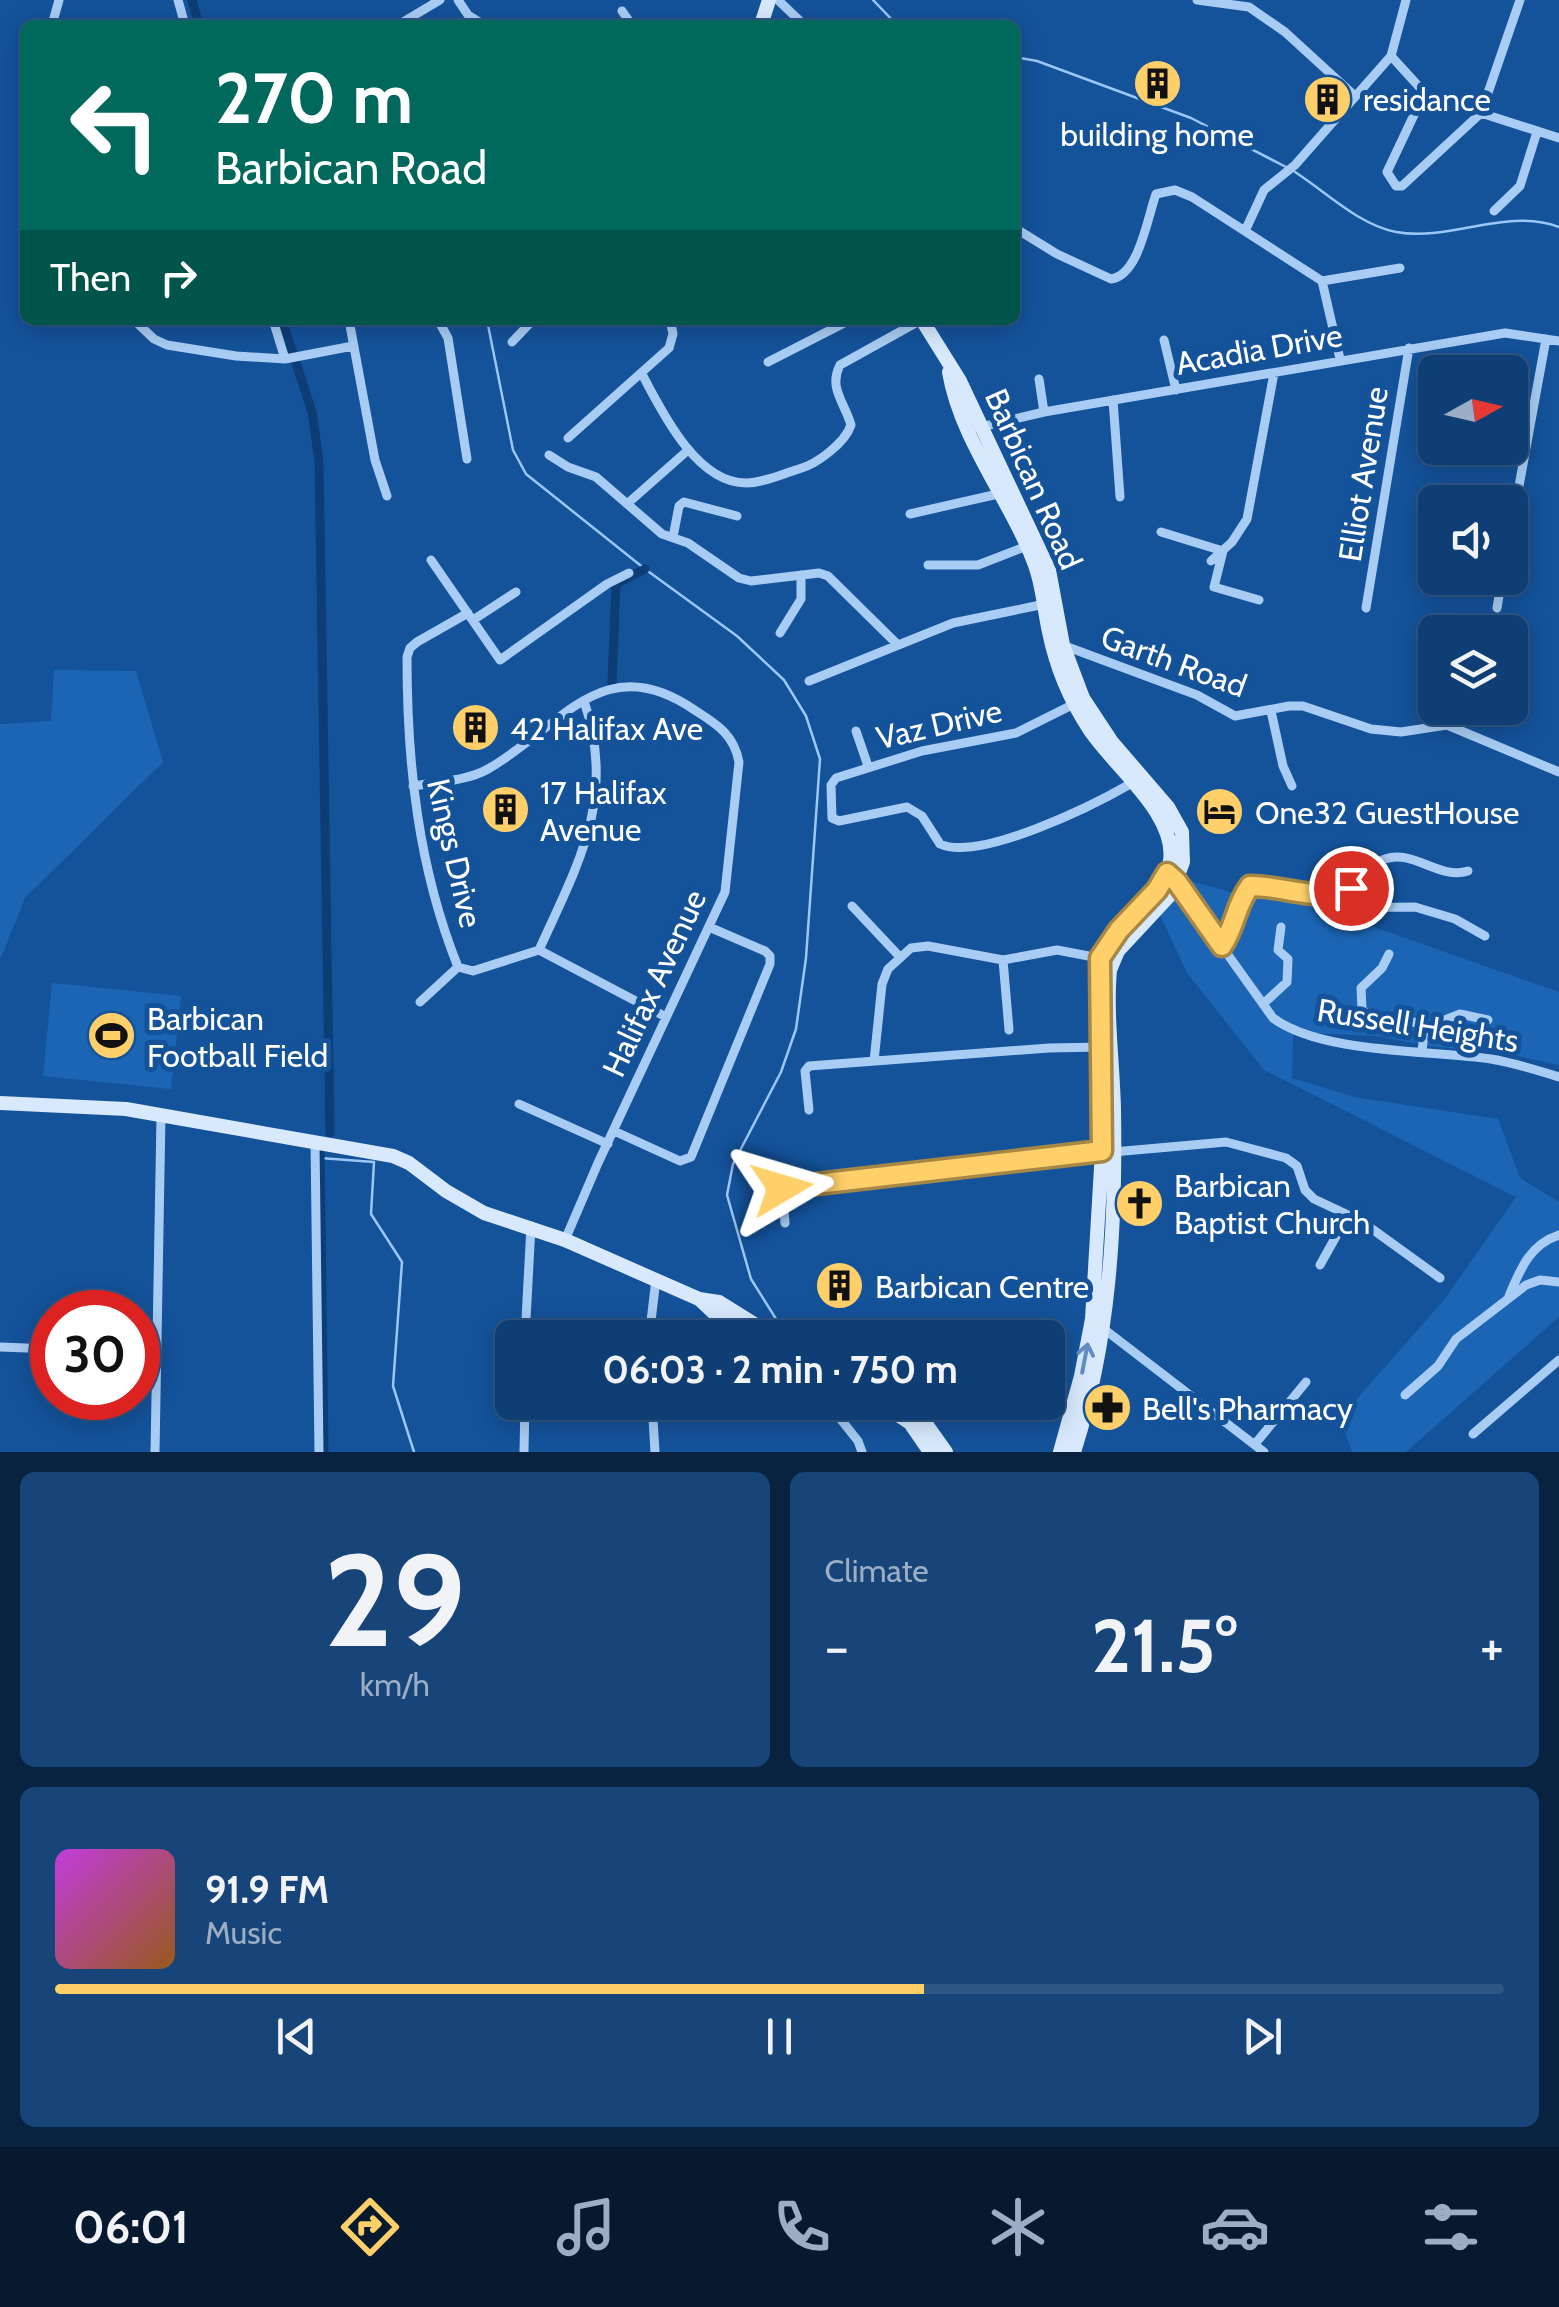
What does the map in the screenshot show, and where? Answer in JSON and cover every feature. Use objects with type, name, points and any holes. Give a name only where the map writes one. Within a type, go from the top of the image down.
[{"type":"main road","name":"Barbican Road","points":[[925,325],[948,366],[952,388],[1049,570],[1072,674],[1098,724],[1177,820],[1184,849],[1172,877]]},
{"type":"main road","name":"Barbican Road","points":[[975,429],[998,494],[1027,546],[1041,584],[1053,650],[1074,704],[1101,746],[1168,832],[1172,877]]},
{"type":"main road","points":[[1060,1452],[1092,1319],[1108,1152],[1100,958],[1119,930],[1172,877]]},
{"type":"main road","points":[[1074,1452],[1100,1362],[1104,1330],[1110,970],[1118,950],[1161,908],[1172,877]]},
{"type":"main road","points":[[0,1102],[126,1109],[362,1149],[409,1163],[484,1213],[531,1226],[656,1278],[699,1299],[725,1320]]},
{"type":"main road","points":[[699,1299],[719,1302],[748,1320]]},
{"type":"main road","points":[[905,1420],[930,1452]]},
{"type":"main road","points":[[923,1420],[946,1452]]},
{"type":"street","points":[[406,20],[440,0]]},
{"type":"street","points":[[458,0],[476,20]]},
{"type":"street","points":[[778,0],[799,20]]},
{"type":"street","points":[[1197,0],[1249,7],[1285,32],[1355,96]]},
{"type":"street","points":[[1245,231],[1264,190],[1290,169],[1391,56],[1406,0]]},
{"type":"street","points":[[1391,56],[1422,90],[1422,98],[1388,172],[1396,186],[1402,186],[1481,112],[1520,0]]},
{"type":"street","points":[[622,11],[628,20]]},
{"type":"street","points":[[1481,112],[1559,138]]},
{"type":"street","points":[[1494,211],[1520,186],[1536,132]]},
{"type":"street","points":[[1020,231],[1057,254],[1112,279],[1127,273],[1134,264],[1156,194],[1175,190],[1192,197],[1322,282],[1340,359]]},
{"type":"street","points":[[1322,282],[1400,268]]},
{"type":"street","points":[[139,325],[154,340],[181,348],[285,360],[354,346]]},
{"type":"street","points":[[274,325],[285,360]]},
{"type":"street","points":[[350,325],[374,460],[388,496]]},
{"type":"street","points":[[441,325],[448,338],[467,459]]},
{"type":"street","points":[[512,342],[528,325]]},
{"type":"street","points":[[568,438],[642,374],[672,341],[670,325]]},
{"type":"street","points":[[768,362],[840,325]]},
{"type":"street","points":[[642,374],[687,450],[728,479],[748,483],[810,466],[845,437],[851,425],[836,391],[840,365],[913,325]]},
{"type":"street","name":"Acadia Drive","points":[[975,429],[1044,412],[1505,333],[1559,341]]},
{"type":"street","points":[[1519,485],[1546,338]]},
{"type":"street","points":[[1164,340],[1176,390]]},
{"type":"street","name":"Elliot Avenue","points":[[1366,608],[1408,348]]},
{"type":"street","points":[[1211,561],[1241,530],[1246,519],[1274,373]]},
{"type":"street","points":[[1039,379],[1044,412]]},
{"type":"street","points":[[1113,400],[1120,496]]},
{"type":"street","points":[[627,504],[687,450]]},
{"type":"street","points":[[549,455],[596,477],[662,534],[745,580],[820,573],[828,576],[897,644]]},
{"type":"street","points":[[910,514],[998,494]]},
{"type":"street","points":[[673,537],[679,506],[684,502],[737,516]]},
{"type":"street","points":[[1160,532],[1222,551]]},
{"type":"street","points":[[928,565],[978,565],[1027,546]]},
{"type":"street","points":[[1222,551],[1214,588],[1259,600]]},
{"type":"street","points":[[430,560],[500,660],[607,584],[629,573]]},
{"type":"street","points":[[780,634],[801,599],[801,575]]},
{"type":"street","name":"Kings Drive","points":[[516,592],[410,648],[407,704],[413,786],[429,877],[442,928],[458,967],[473,970],[539,950]]},
{"type":"street","points":[[1497,608],[1499,595]]},
{"type":"street","points":[[808,680],[953,623],[1044,604]]},
{"type":"street","name":"Garth Road","points":[[1063,645],[1197,695],[1235,716],[1304,706],[1371,729],[1401,732],[1447,726],[1559,772]]},
{"type":"street","name":"Halifax Avenue","points":[[413,786],[485,771],[584,701],[617,687],[636,685],[675,696],[725,730],[736,747],[730,871],[725,892],[566,1240]]},
{"type":"street","points":[[584,701],[598,759],[593,821],[539,950],[666,1016]]},
{"type":"street","name":"Vaz Drive","points":[[1074,704],[1016,733],[922,751],[868,766],[833,781],[831,816],[837,822],[907,807],[915,810],[940,844],[961,850],[1045,826],[1132,783]]},
{"type":"street","name":"Garth Road","points":[[1271,711],[1283,766],[1292,786]]},
{"type":"street","points":[[856,731],[868,766]]},
{"type":"street","points":[[1299,892],[1342,893],[1370,866],[1398,856],[1453,874],[1468,871]]},
{"type":"street","name":"Russell Heights","points":[[1172,877],[1273,1018],[1287,1028],[1322,1040],[1490,1059],[1559,1077]]},
{"type":"street","points":[[1222,946],[1250,886],[1299,892],[1341,908],[1415,907],[1455,919],[1485,936]]},
{"type":"street","points":[[852,906],[899,956]]},
{"type":"street","points":[[614,1131],[680,1160],[691,1157],[770,964],[765,951],[709,927]]},
{"type":"street","points":[[1263,1004],[1287,982],[1288,959],[1278,950],[1280,927]]},
{"type":"street","points":[[874,1061],[882,984],[899,956],[919,946],[1003,960],[1057,950],[1100,958]]},
{"type":"street","points":[[1390,954],[1361,988],[1362,1009],[1373,1018],[1424,1025],[1460,1014],[1488,1020]]},
{"type":"street","points":[[1003,960],[1009,1030]]},
{"type":"street","points":[[420,1002],[458,967]]},
{"type":"street","points":[[1422,1051],[1424,1025]]},
{"type":"street","points":[[809,1110],[805,1071],[809,1066],[1101,1048]]},
{"type":"street","points":[[518,1104],[608,1144]]},
{"type":"street","points":[[157,1290],[161,1116]]},
{"type":"street","points":[[316,1142],[319,1452]]},
{"type":"street","points":[[765,1190],[1226,1142],[1286,1158],[1296,1166],[1305,1190],[1314,1199],[1348,1215],[1440,1278]]},
{"type":"street","points":[[782,1188],[785,1223]]},
{"type":"street","points":[[1320,1266],[1348,1215]]},
{"type":"street","points":[[526,1320],[531,1226]]},
{"type":"street","points":[[1508,1298],[1520,1269],[1537,1245],[1559,1236]]},
{"type":"street","points":[[651,1320],[656,1278]]},
{"type":"street","points":[[1405,1395],[1438,1366],[1456,1340],[1508,1298],[1540,1280],[1559,1282]]},
{"type":"street","points":[[1092,1319],[1264,1452]]},
{"type":"street","points":[[0,1347],[30,1348]]},
{"type":"street","points":[[1473,1434],[1559,1360]]},
{"type":"street","points":[[1255,1444],[1306,1382]]},
{"type":"street","points":[[155,1420],[155,1452]]},
{"type":"street","points":[[524,1452],[525,1420]]},
{"type":"street","points":[[653,1420],[654,1452]]},
{"type":"street","points":[[841,1420],[862,1452]]},
{"type":"shaded area","points":[[54,670],[136,671],[163,762],[25,898],[0,960],[0,724],[51,721]]},
{"type":"shaded area","points":[[1183,879],[1249,897],[1309,899],[1357,921],[1559,992],[1559,1065],[1504,1053],[1375,1036],[1293,1032],[1292,1078],[1354,1097],[1498,1119],[1520,1178],[1559,1202],[1559,1317],[1406,1452],[1352,1452],[1340,1418],[1444,1300],[1516,1197],[1264,1070],[1187,973],[1160,915]]},
{"type":"shaded area","name":"Barbican Football Field","points":[[52,983],[181,996],[171,1089],[43,1076]]},
{"type":"waterway","points":[[192,0],[198,20]]},
{"type":"waterway","points":[[873,0],[892,20]]},
{"type":"waterway","points":[[1020,58],[1191,118],[1288,168]]},
{"type":"waterway","points":[[1295,172],[1356,215],[1396,232],[1437,233],[1518,221],[1559,227]]},
{"type":"waterway","points":[[284,325],[312,412],[319,461],[330,1133]]},
{"type":"waterway","points":[[488,325],[513,450],[526,474],[737,636],[784,680],[806,716],[820,759],[806,958],[796,1029],[781,1072],[733,1164],[727,1195],[751,1279],[777,1320]]},
{"type":"waterway","points":[[612,683],[616,584],[645,569]]},
{"type":"waterway","points":[[320,1151],[324,1452]]},
{"type":"waterway","points":[[320,1158],[374,1162],[371,1214],[402,1262],[393,1386],[414,1452]]},
{"type":"place","name":"building home","points":[[1157,84]]},
{"type":"place","name":"residance","points":[[1328,99]]},
{"type":"place","name":"42 Halifax Ave","points":[[475,728]]},
{"type":"place","name":"17 Halifax Avenue","points":[[505,810]]},
{"type":"place","name":"One32 GuestHouse","points":[[1220,812]]},
{"type":"place","name":"Barbican Football Field","points":[[112,1036]]},
{"type":"place","name":"Barbican Baptist Church","points":[[1139,1203]]},
{"type":"place","name":"Barbican Centre","points":[[840,1286]]},
{"type":"place","name":"Bell's Pharmacy","points":[[1107,1408]]},
{"type":"route","points":[[782,1188],[1102,1151],[1097,970],[1108,943],[1157,890],[1167,873],[1222,946],[1250,886],[1333,894],[1351,888]]}]
